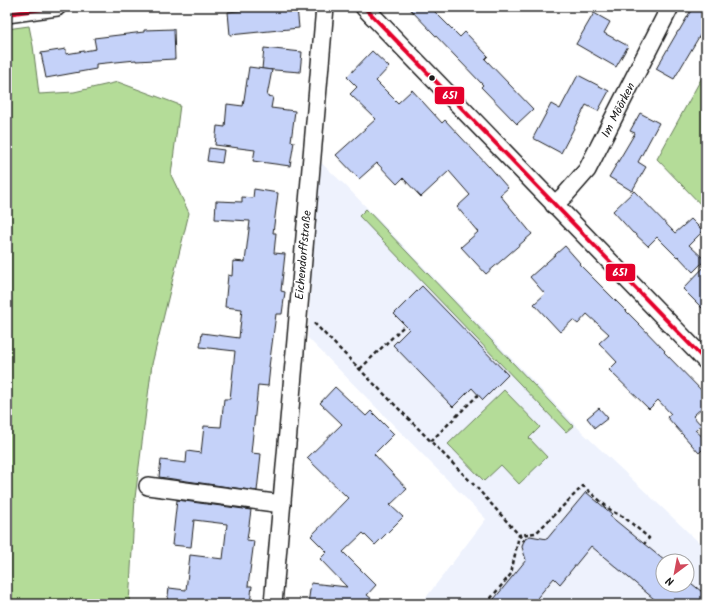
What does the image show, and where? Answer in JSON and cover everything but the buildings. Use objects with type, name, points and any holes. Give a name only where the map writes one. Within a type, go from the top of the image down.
[{"type":"street","points":[[7,14],[57,7]]},
{"type":"street","name":"Eichendorffstraße","points":[[273,604],[325,7]]},
{"type":"street","points":[[364,7],[706,361]]},
{"type":"street","name":"Im Möörken","points":[[554,205],[566,194],[586,170],[670,7]]},
{"type":"street","points":[[148,486],[282,504]]},
{"type":"path","points":[[299,306],[477,488],[520,534],[524,541]]},
{"type":"path","points":[[360,369],[405,325]]},
{"type":"path","points":[[431,441],[478,395]]},
{"type":"path","points":[[520,534],[536,533],[583,486],[613,512],[624,517],[649,538],[644,544]]},
{"type":"path","points":[[536,533],[537,537]]},
{"type":"path","points":[[486,604],[511,574],[520,534]]},
{"type":"shaded area","points":[[317,159],[345,185],[583,433],[706,549],[706,604],[421,604],[486,519],[308,338]]},
{"type":"green space","points":[[29,26],[39,94],[74,92],[118,82],[180,105],[171,175],[189,213],[152,364],[135,498],[129,604],[7,604],[7,29]]},
{"type":"green space","points":[[706,70],[706,210],[657,159]]},
{"type":"green space","points":[[366,209],[573,426],[566,432],[359,216]]},
{"type":"green space","points":[[504,390],[540,427],[529,438],[547,457],[519,484],[501,465],[484,481],[448,444]]},
{"type":"transit line","name":"651","points":[[7,14],[57,7]]},
{"type":"transit line","name":"651","points":[[364,7],[706,361]]}]
